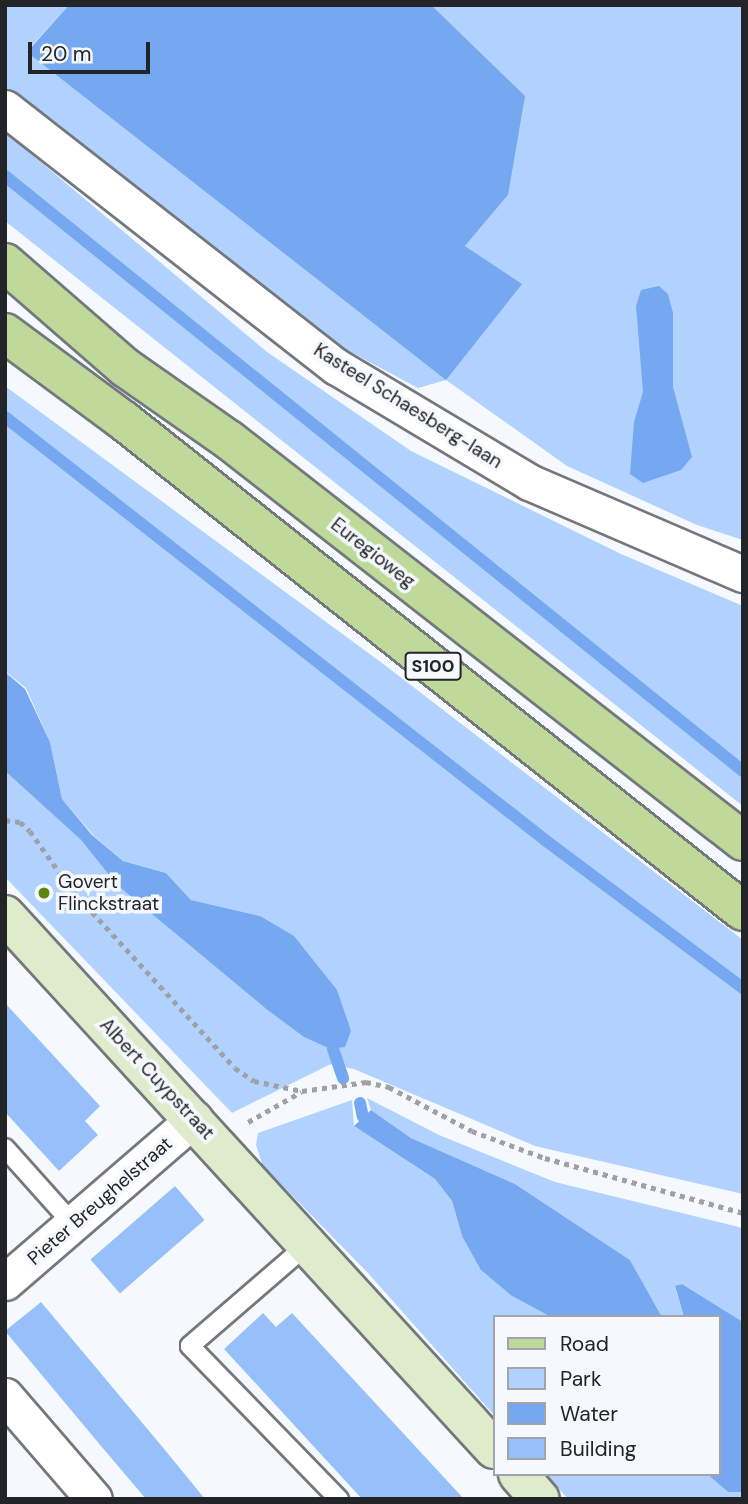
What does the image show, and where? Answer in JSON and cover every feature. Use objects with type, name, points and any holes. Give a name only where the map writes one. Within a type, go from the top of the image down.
[{"type":"main road","name":"Euregioweg","points":[[5,263],[126,368],[229,440],[743,841]]},
{"type":"main road","name":"S100","points":[[5,333],[124,421],[743,911]]},
{"type":"street","name":"Kasteel Schaesberg-laan","points":[[5,108],[337,367],[529,482],[743,574]]},
{"type":"street","name":"Albert Cuypstraat","points":[[5,915],[492,1446]]},
{"type":"street","name":"Pieter Breughelstraat","points":[[5,1282],[73,1224],[206,1132]]},
{"type":"street","points":[[5,1396],[94,1499]]},
{"type":"street","points":[[520,1476],[540,1499]]},
{"type":"lane","points":[[5,1148],[73,1224]]},
{"type":"lane","points":[[308,1244],[190,1346],[339,1499]]},
{"type":"path","points":[[5,820],[30,831],[72,890],[235,1068],[254,1081],[302,1091]]},
{"type":"path","points":[[206,1132],[250,1120],[302,1091],[355,1082],[389,1087],[472,1132],[545,1158],[743,1213]]},
{"type":"green space","points":[[5,5],[69,5],[27,51],[521,284],[465,246],[508,195],[430,5],[743,5],[743,540],[697,525],[567,466],[446,380],[418,388],[336,344],[5,88]]},
{"type":"green space","points":[[5,132],[267,352],[411,451],[621,554],[743,606],[743,806],[5,221]]},
{"type":"green space","points":[[5,386],[382,663],[743,940],[743,1194],[535,1146],[354,1069],[331,1064],[232,1113],[5,877],[5,771],[81,840],[117,885],[265,1008],[260,916],[191,900],[166,873],[123,861],[94,836],[62,799],[50,742],[26,688],[5,671]]},
{"type":"green space","points":[[367,1098],[439,1135],[555,1182],[743,1228],[743,1322],[682,1284],[675,1287],[683,1315],[661,1315],[630,1260],[515,1184],[411,1138],[371,1110]]},
{"type":"green space","points":[[352,1100],[354,1126],[435,1179],[452,1201],[462,1236],[512,1296],[547,1315],[492,1315],[492,1413],[368,1273],[263,1166],[256,1145],[258,1133]]},
{"type":"green space","points":[[548,1476],[709,1476],[728,1492],[743,1492],[743,1499],[568,1499]]},
{"type":"water","points":[[69,5],[431,5],[525,96],[508,195],[465,246],[522,284],[446,380],[27,52]]},
{"type":"water","points":[[659,286],[668,294],[673,313],[673,387],[692,457],[681,470],[643,483],[630,474],[634,422],[643,392],[636,306],[641,290]]},
{"type":"water","points":[[5,672],[25,689],[50,742],[62,799],[92,835],[123,861],[166,873],[191,900],[260,916],[294,936],[337,990],[351,1031],[345,1047],[331,1049],[304,1037],[265,1008],[117,885],[81,840],[5,771]]},
{"type":"water","points":[[371,1110],[411,1138],[515,1184],[630,1260],[661,1315],[547,1315],[512,1296],[481,1270],[462,1236],[452,1201],[435,1179],[354,1126]]},
{"type":"water","points":[[682,1284],[743,1322],[743,1492],[728,1492],[709,1476],[720,1476],[720,1315],[683,1315],[675,1286]]},
{"type":"building","points":[[5,1003],[100,1106],[85,1121],[98,1135],[59,1171],[5,1112]]},
{"type":"building","points":[[175,1186],[205,1220],[120,1293],[90,1259]]},
{"type":"building","points":[[41,1302],[205,1499],[146,1499],[5,1331]]},
{"type":"building","points":[[263,1313],[276,1327],[292,1313],[464,1499],[362,1499],[224,1349]]},
{"type":"waterway","points":[[5,176],[743,771]]},
{"type":"waterway","points":[[5,417],[545,840],[743,988]]},
{"type":"waterway","points":[[333,1049],[343,1078]]},
{"type":"waterway","points":[[360,1103],[363,1117]]},
{"type":"place","name":"Govert Flinckstraat","points":[[44,893]]}]
